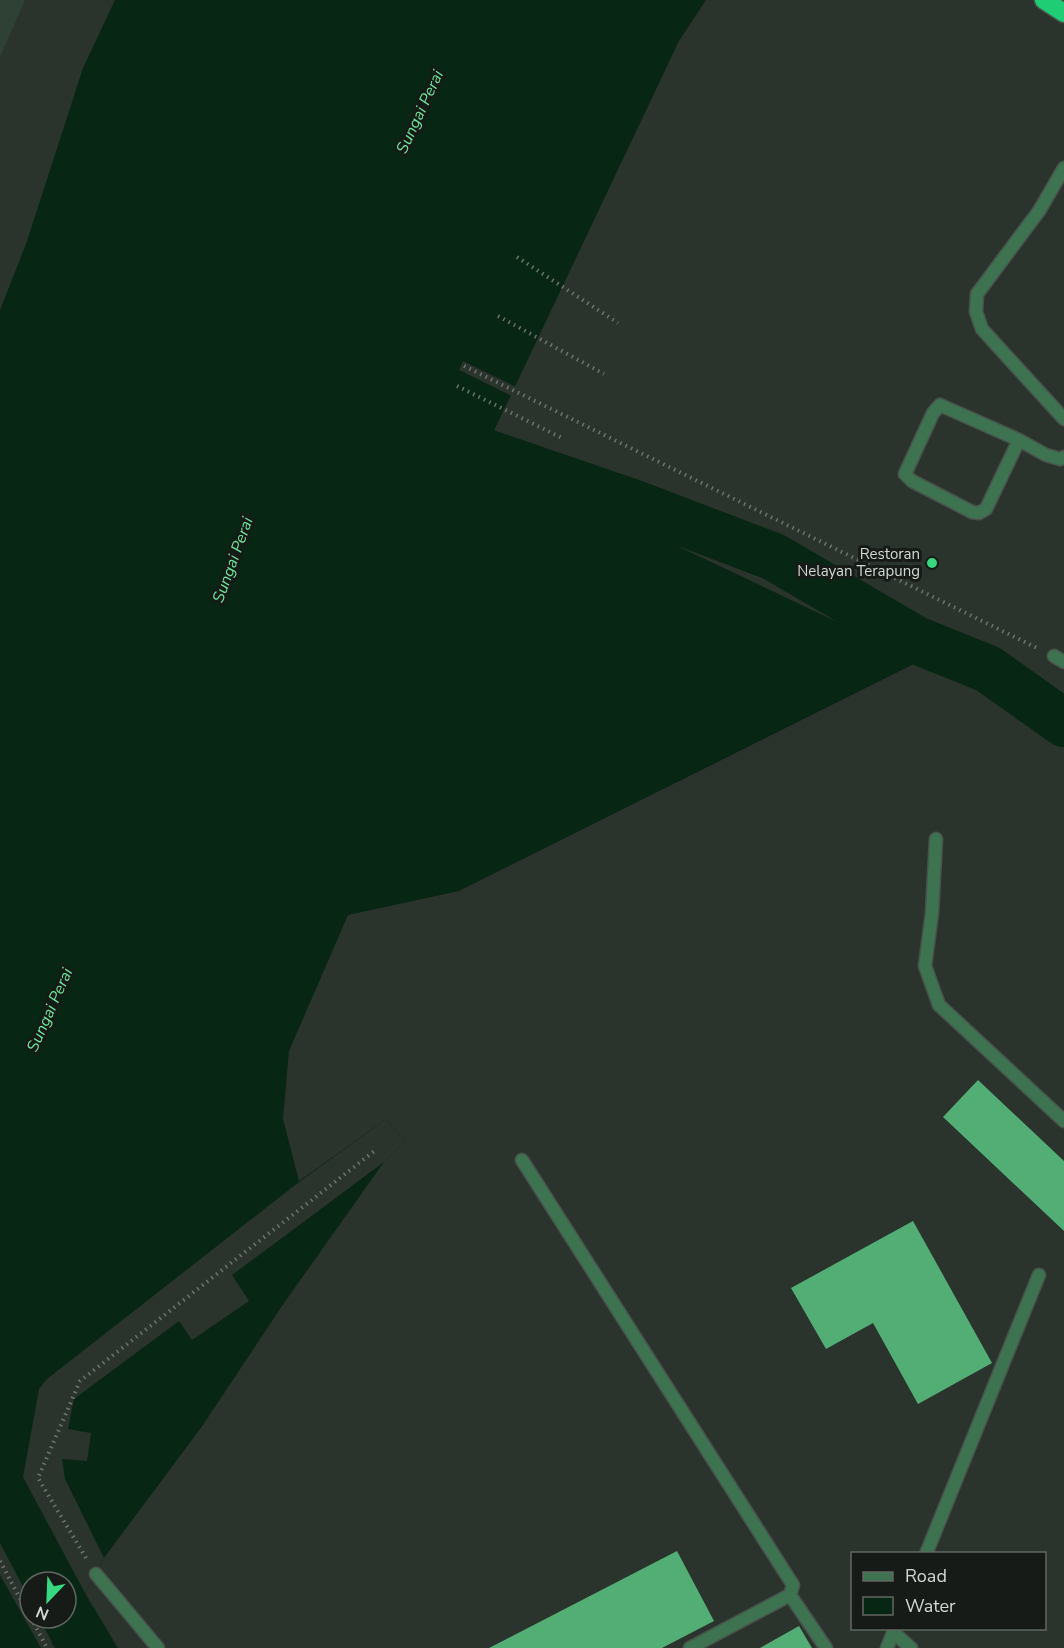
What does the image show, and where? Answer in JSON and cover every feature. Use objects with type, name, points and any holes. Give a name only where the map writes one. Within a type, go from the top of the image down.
[{"type":"highway","points":[[1044,0],[1064,14]]},
{"type":"street","points":[[1064,168],[1039,211],[977,294],[976,312],[982,329],[1064,419]]},
{"type":"street","points":[[1019,440],[986,509],[979,513],[922,486],[905,474],[933,412],[940,405],[1019,440],[1046,455],[1062,458]]},
{"type":"street","points":[[936,839],[932,913],[926,966],[939,1005],[1064,1121]]},
{"type":"street","points":[[522,1160],[794,1585],[790,1595],[690,1648]]},
{"type":"street","points":[[927,1552],[1039,1275]]},
{"type":"street","points":[[96,1574],[158,1648]]},
{"type":"street","points":[[790,1595],[826,1648]]},
{"type":"street","points":[[887,1648],[894,1630],[911,1648]]},
{"type":"path","points":[[517,257],[618,323]]},
{"type":"path","points":[[498,316],[603,374]]},
{"type":"path","points":[[464,366],[1059,659]]},
{"type":"path","points":[[457,386],[564,439]]},
{"type":"path","points":[[96,1574],[38,1478],[80,1381],[377,1149]]},
{"type":"path","points":[[0,1561],[18,1595]]},
{"type":"path","points":[[37,1630],[46,1648]]},
{"type":"shaded area","points":[[0,0],[25,0],[0,57]]},
{"type":"water","name":"Sungai Perai","points":[[115,0],[706,0],[679,41],[483,454],[920,661],[459,891],[348,915],[289,1051],[283,1119],[299,1181],[386,1119],[405,1141],[384,1162],[284,1303],[203,1425],[104,1558],[85,1593],[118,1648],[55,1648],[51,1642],[41,1648],[0,1648],[0,310],[26,244],[83,68]]},
{"type":"pier","points":[[463,361],[518,388],[514,397],[459,370]]},
{"type":"pier","points":[[386,1119],[405,1141],[384,1162],[232,1275],[249,1301],[192,1340],[179,1321],[74,1399],[68,1429],[91,1433],[87,1461],[62,1459],[65,1479],[104,1558],[85,1593],[78,1580],[78,1570],[73,1570],[23,1477],[39,1389],[47,1379],[299,1182]]},
{"type":"pier","points":[[0,1543],[18,1577],[18,1607],[0,1575]]},
{"type":"pier","points":[[31,1630],[46,1630],[52,1642],[41,1648]]},
{"type":"building","points":[[978,1080],[1064,1161],[1064,1231],[943,1117]]},
{"type":"building","points":[[913,1221],[992,1363],[918,1404],[873,1323],[826,1349],[791,1288]]},
{"type":"building","points":[[677,1551],[714,1621],[662,1648],[489,1648]]},
{"type":"building","points":[[799,1626],[812,1648],[760,1648]]},
{"type":"waterway","points":[[422,431],[635,504],[774,557],[916,640],[988,669],[1064,723]]},
{"type":"place","name":"Restoran Nelayan Terapung","points":[[932,563]]}]
